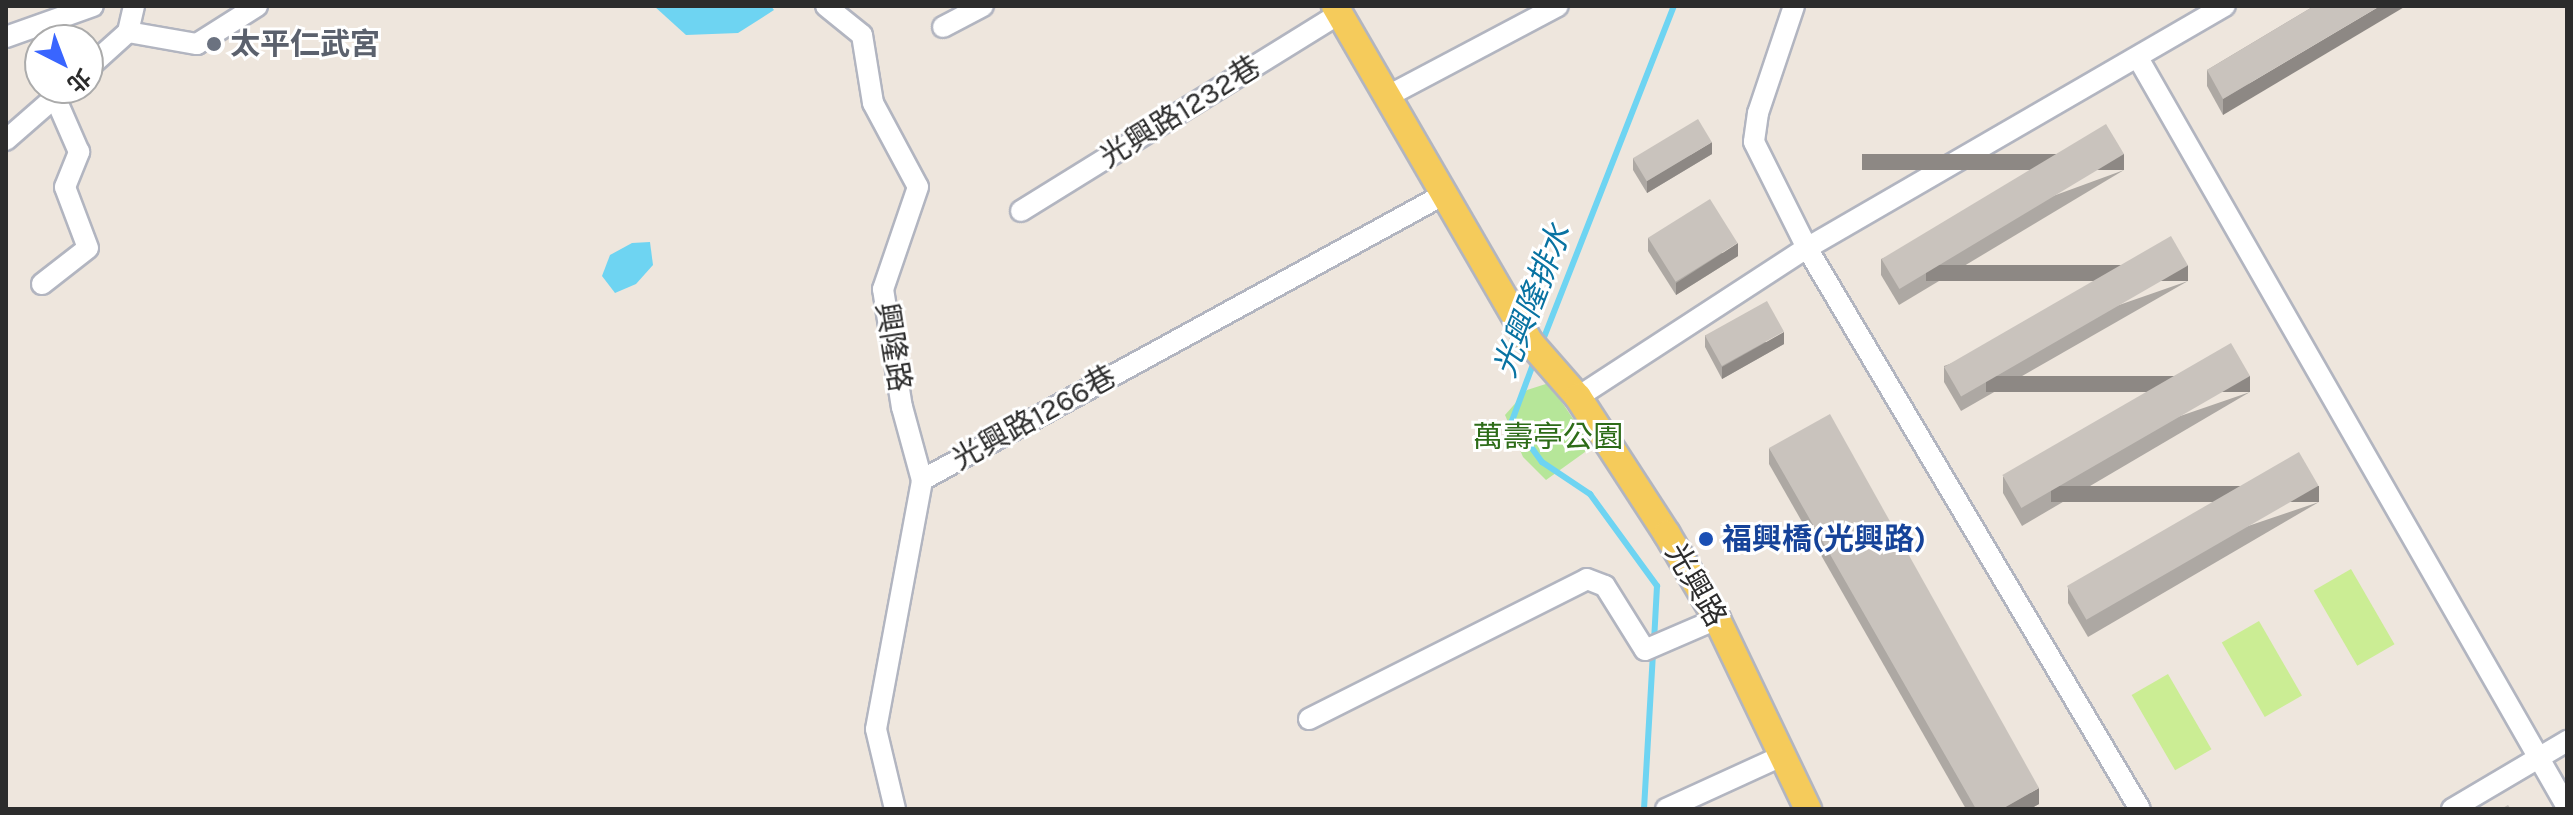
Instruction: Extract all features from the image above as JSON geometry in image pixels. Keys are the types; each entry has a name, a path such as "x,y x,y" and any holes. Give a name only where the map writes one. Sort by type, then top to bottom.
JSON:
{"main road":[{"path":"1337,10 1388,96 1441,196"},
{"name":"光興路","path":"1441,196 1529,341 1578,397 1717,619 1808,809"}],"lane":[{"path":"6,37 93,6"},
{"path":"104,54 128,32 134,6"},
{"path":"128,32 197,44 257,6"},
{"name":"興隆路","path":"826,6 862,35 873,103 918,187 883,289 902,407 922,480"},
{"path":"943,27 983,6"},
{"path":"1388,96 1558,6"},
{"path":"1794,6 1758,113 1754,142 1807,248 2140,809"},
{"path":"1578,397 1807,248 2225,6"},
{"name":"光興路1232巷","path":"1021,211 1337,10"},
{"path":"2138,58 2567,807"},
{"path":"6,140 46,104"},
{"path":"42,284 88,248 65,187 79,152 64,104"},
{"name":"光興路1266巷","path":"895,809 876,729 922,480 1441,196"},
{"path":"1309,719 1587,579 1605,586 1645,650 1717,619"},
{"path":"2452,809 2567,741"},
{"path":"1666,809 1784,755"}],"green space":[{"name":"萬壽亭公園","path":"1549,383 1592,447 1546,480 1523,457 1505,415 1527,390"},
{"path":"2351,569 2394,644 2357,666 2314,590"},
{"path":"2259,621 2302,695 2265,717 2222,642"},
{"path":"2168,674 2212,749 2175,770 2132,695"}],"water":[{"path":"654,6 771,6 774,10 738,33 686,35"},
{"path":"650,242 653,265 636,284 615,293 602,276 610,255 632,243"}],"building":[{"path":"2314,6 2380,6 2223,99 2207,70"},
{"path":"1698,119 1712,142 1647,181 1633,158"},
{"path":"2106,124 2124,154 1899,289 1881,259"},
{"path":"1710,199 1738,243 1676,282 1648,238"},
{"path":"2171,236 2188,265 1961,396 1944,367"},
{"path":"1767,301 1784,332 1722,366 1705,335"},
{"path":"2231,343 2250,376 2021,508 2002,475"},
{"path":"1830,414 2039,788 2002,809 1976,809 1769,448"},
{"path":"2299,452 2318,486 2086,620 2067,586"}],"waterway":[{"name":"光興隆排水","path":"1541,345 1674,6"},
{"name":"光興隆排水","path":"1535,359 1512,421 1542,462 1590,494 1657,586 1654,642"},
{"name":"光興隆排水","path":"1644,809 1653,653"}],"place":[{"name":"太平仁武宮","path":"214,44"},
{"name":"福興橋(光興路)","path":"1706,539"}]}
